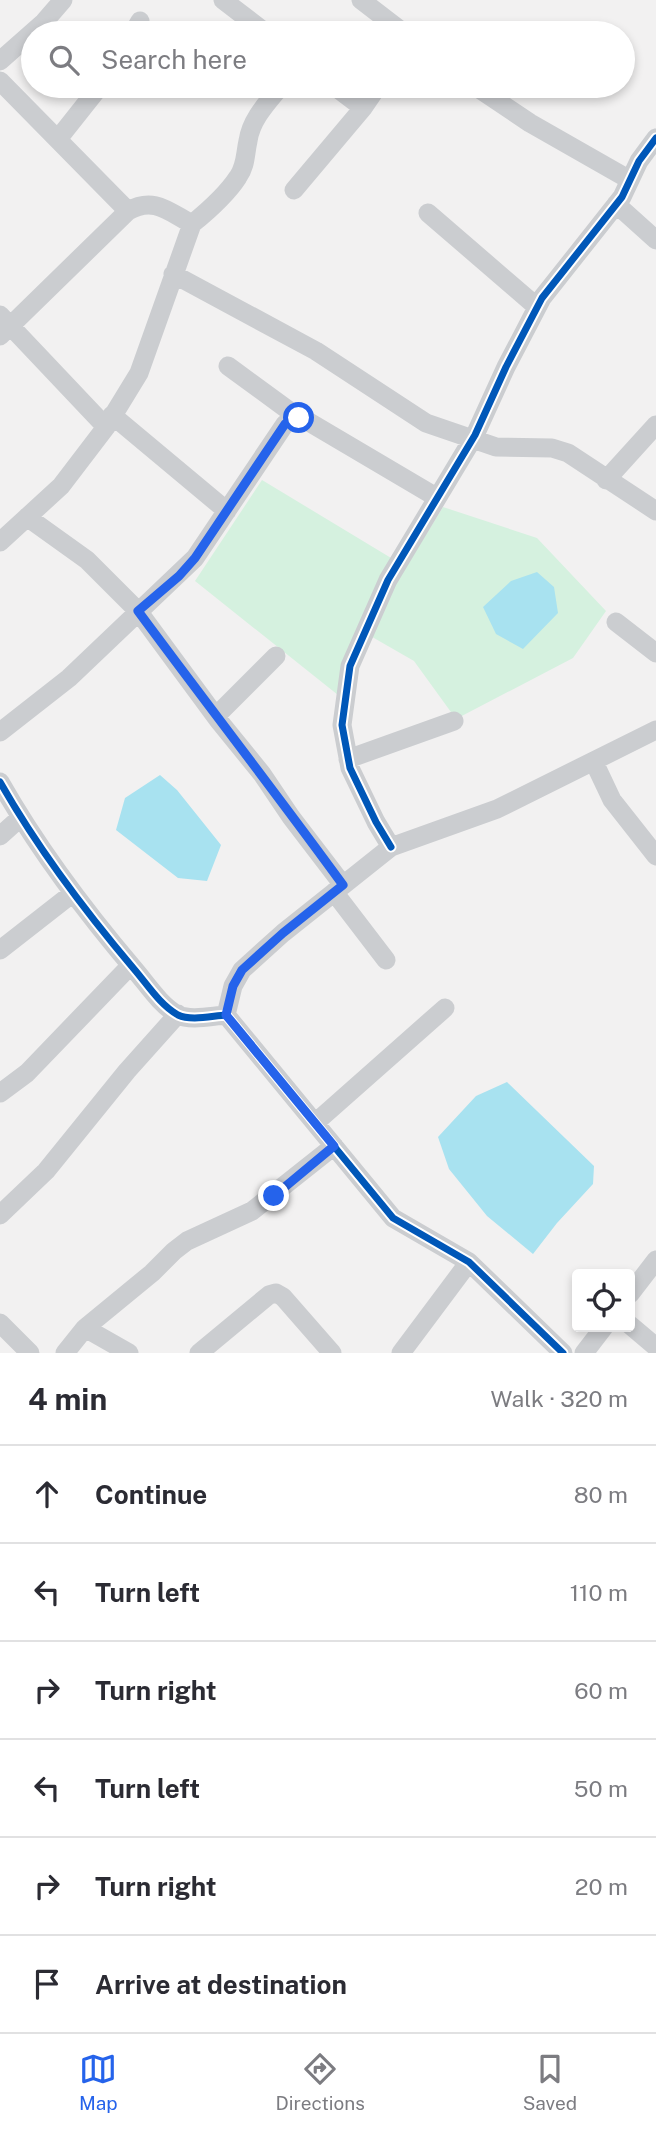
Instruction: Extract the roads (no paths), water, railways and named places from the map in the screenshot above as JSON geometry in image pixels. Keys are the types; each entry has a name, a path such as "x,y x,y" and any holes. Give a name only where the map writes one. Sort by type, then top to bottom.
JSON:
{"street":[{"path":"45,21 63,0"},
{"path":"223,0 250,21"},
{"path":"361,0 388,21"},
{"path":"0,61 21,42"},
{"path":"0,81 128,211"},
{"path":"58,139 90,98"},
{"path":"1,539 61,486 109,421 139,373 192,224 239,177 247,156 252,128 271,98"},
{"path":"350,98 363,108"},
{"path":"294,190 370,98"},
{"path":"493,98 530,123 630,180"},
{"path":"391,847 350,768 342,725 350,666 388,580 472,440 537,307 616,204 639,161 656,138"},
{"path":"192,224 155,204 141,203 128,211 3,326 109,421 227,512"},
{"path":"616,204 656,240"},
{"path":"428,213 537,307"},
{"path":"173,274 316,351 426,422 496,447 552,448 568,453 656,511"},
{"path":"228,366 299,418 436,497"},
{"path":"0,732 69,678 138,611 179,576 195,558 285,424 299,418"},
{"path":"606,480 656,425"},
{"path":"27,517 87,560 138,611 262,774 386,960"},
{"path":"616,622 656,653"},
{"path":"216,716 276,656"},
{"path":"348,759 454,722"},
{"path":"226,1015 233,986 242,970 283,933 391,847 497,809 656,730"},
{"path":"594,762 612,800 656,856"},
{"path":"0,782 20,818 73,893 165,1006 186,1018 226,1015"},
{"path":"0,836 20,818"},
{"path":"0,950 73,893"},
{"path":"0,1093 27,1073 131,965"},
{"path":"314,1123 445,1008"},
{"path":"0,1215 46,1171 127,1071 178,1014"},
{"path":"226,1015 393,1218 469,1262 564,1353"},
{"path":"65,1353 85,1328 152,1273 180,1246 253,1211 334,1146"},
{"path":"635,1287 656,1260"},
{"path":"401,1353 469,1262"},
{"path":"199,1353 276,1293 283,1297 332,1353"},
{"path":"0,1323 30,1353"},
{"path":"85,1328 129,1353"},
{"path":"635,1329 656,1347"},
{"path":"584,1353 600,1332"}],"water":[{"path":"537,572 554,587 558,613 523,649 496,634 483,607 511,581"},
{"path":"160,775 177,790 221,845 207,881 178,878 116,830 125,798"},
{"path":"507,1082 594,1166 593,1184 533,1254 487,1216 449,1169 438,1137 476,1096"}]}
